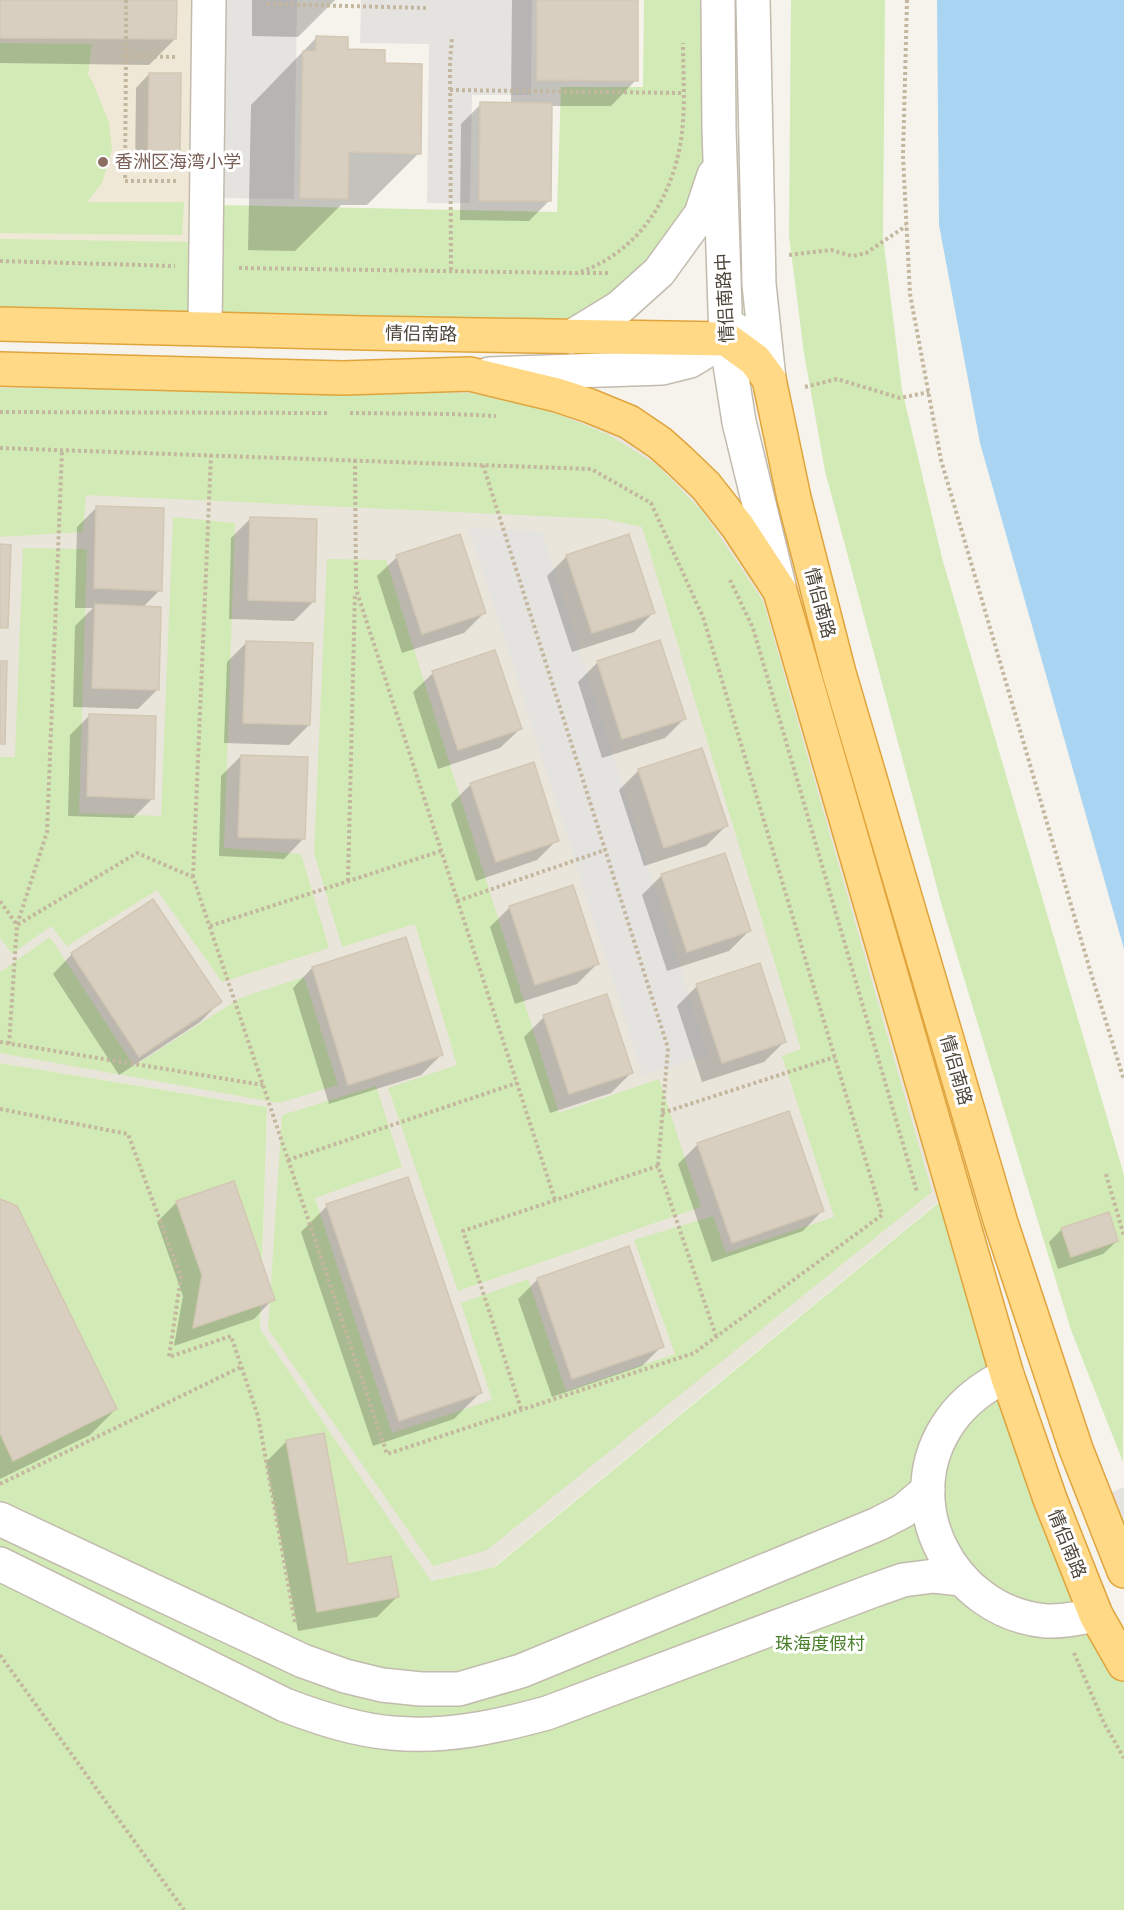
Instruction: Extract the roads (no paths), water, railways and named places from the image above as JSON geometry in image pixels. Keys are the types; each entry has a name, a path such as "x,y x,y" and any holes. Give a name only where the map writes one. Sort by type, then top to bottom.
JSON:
{"highway":[{"name":"情侣南路","path":"0,324 726,339 755,360 769,379 794,498 839,673 1000,1222 1076,1449 1124,1571"},
{"name":"情侣南路","path":"0,369 343,378 470,374 557,394 629,422 660,443 706,486 738,527 780,591 1007,1375 1050,1499 1096,1615 1124,1664"}],"street":[{"path":"205,328 209,0"},
{"name":"情侣南路中","path":"718,0 726,339 739,422 780,591"},
{"name":"情侣南路中","path":"753,0 754,129 760,305 769,379"},
{"path":"571,337 620,307 659,272 701,213 720,156"},
{"path":"470,374 662,368 690,361 726,339 742,326 760,305"},
{"path":"1007,1375 985,1386 966,1402 950,1420 938,1442 931,1465 928,1490 929,1514 936,1538 946,1560 961,1579 979,1596 1000,1609 1023,1617 1047,1621 1096,1615"},
{"path":"0,1519 303,1661 345,1676 382,1685 421,1689 459,1689 521,1671 878,1524 903,1511 928,1490"},
{"path":"0,1564 285,1705 319,1718 357,1727 412,1734 472,1731 502,1726 547,1713 903,1580 934,1575 961,1579"}],"water":[{"path":"937,0 1124,0 1124,949 980,443 939,225"}],"place":[{"name":"香洲区海湾小学","path":"103,162"}],"park label":[{"name":"珠海度假村","path":"820,1644"}]}
